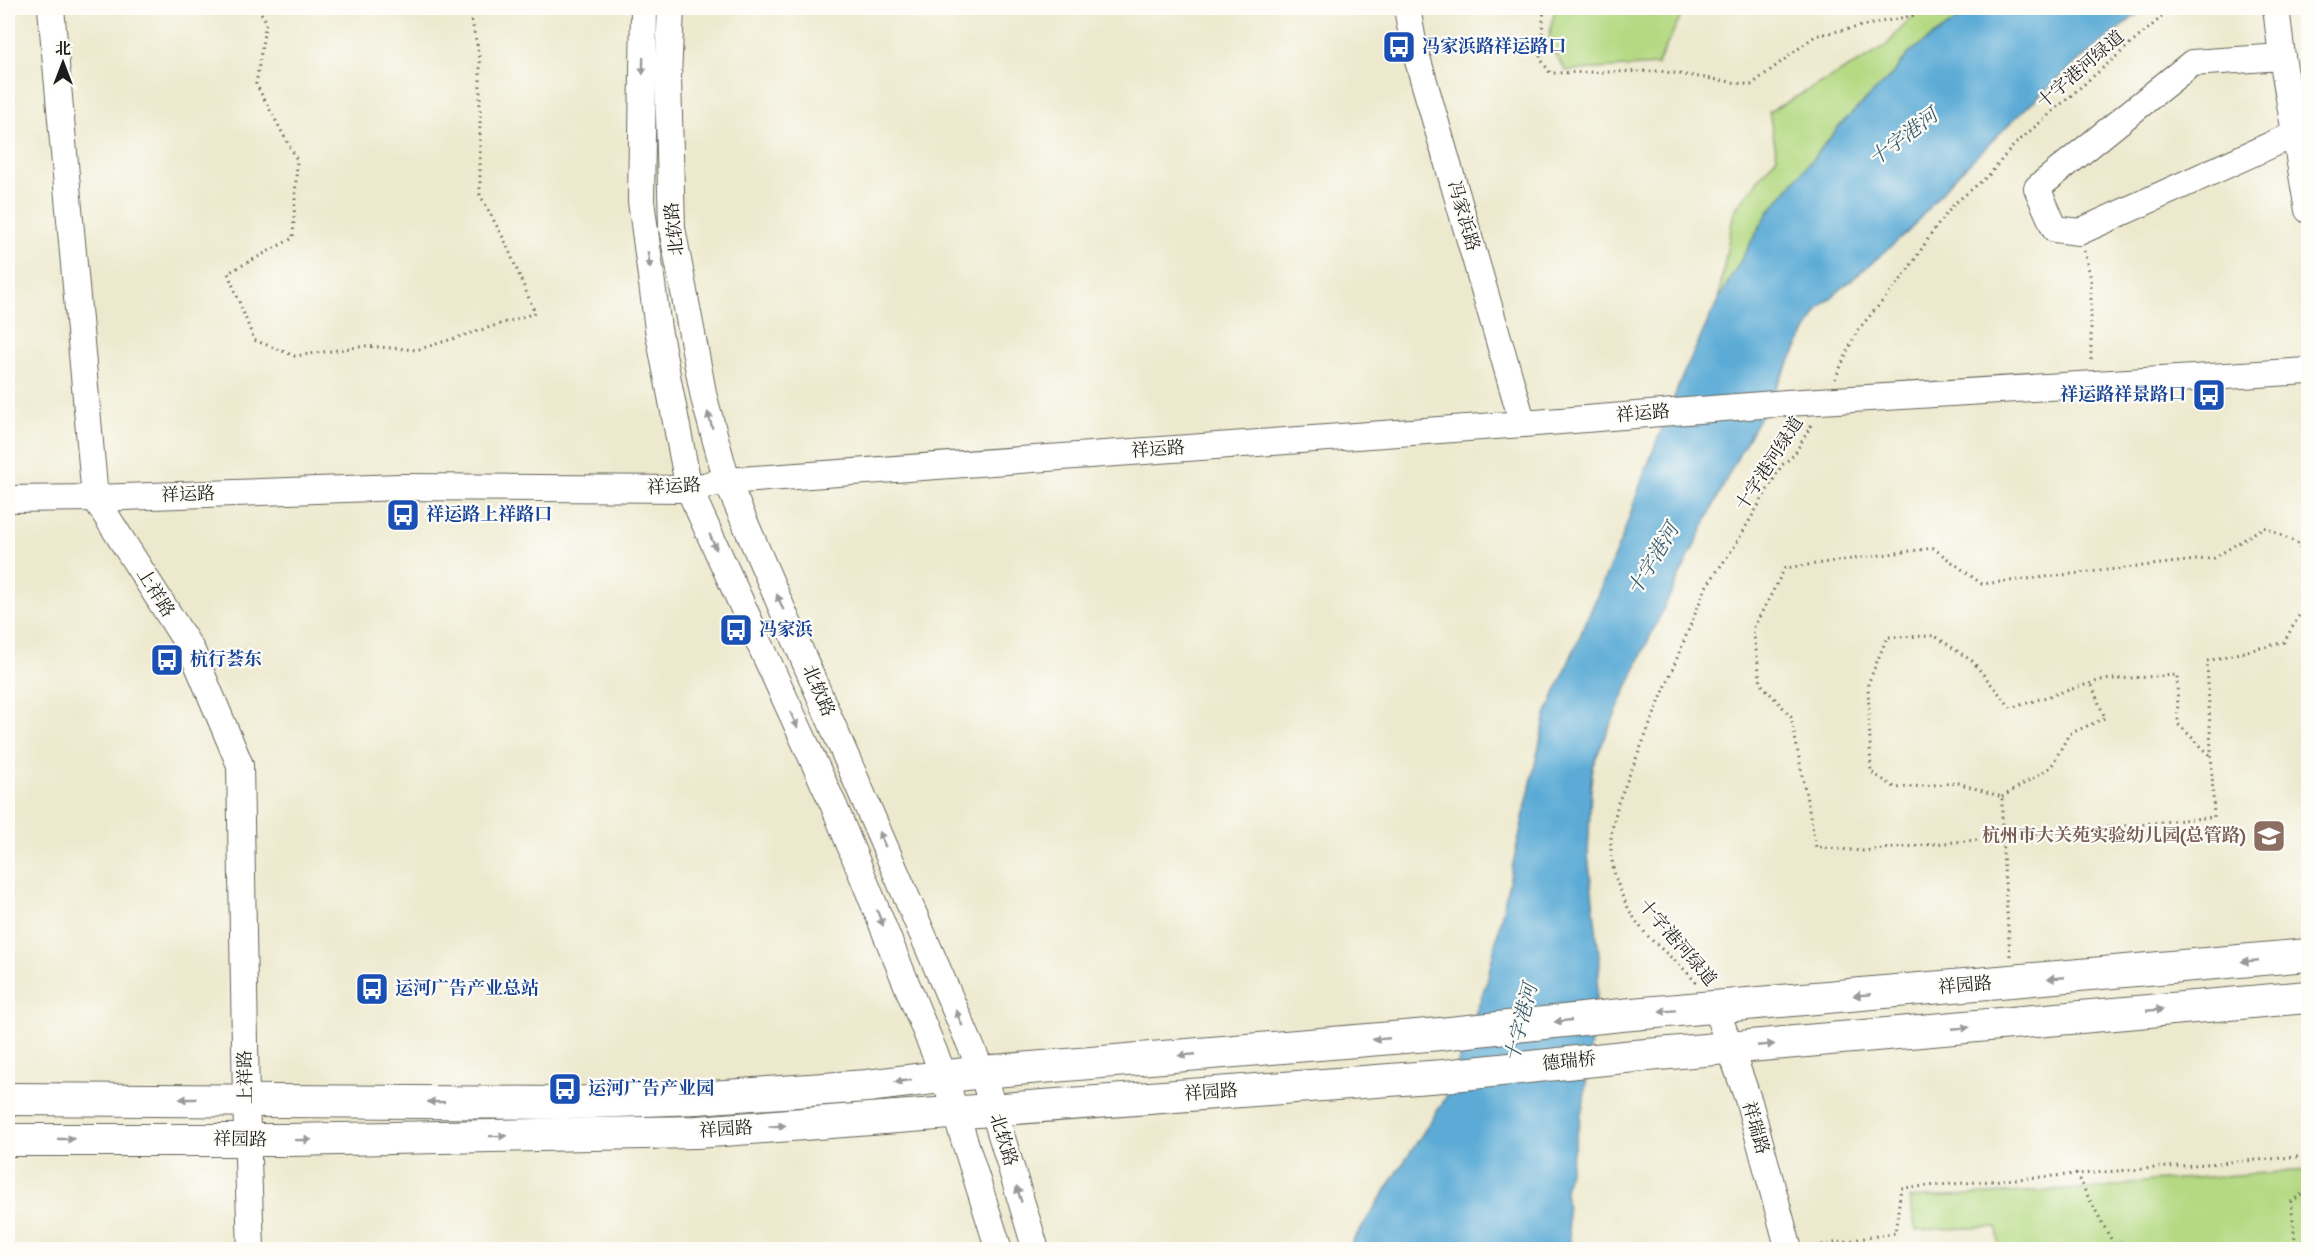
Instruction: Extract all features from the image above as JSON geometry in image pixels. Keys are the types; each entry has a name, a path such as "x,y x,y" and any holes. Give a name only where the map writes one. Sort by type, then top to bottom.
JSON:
{"main road":[{"name":"祥园路","path":"8,1099 563,1103 731,1096 867,1086 982,1072 1440,1034 1621,1015 2308,955"},
{"path":"1730,1048 2308,997"},
{"name":"德瑞桥","path":"1443,1076 1730,1048"},
{"name":"祥园路","path":"8,1140 301,1140 697,1132 1443,1076"}],"street":[{"name":"上祥路","path":"51,8 95,498 192,651 240,765 251,1250"},
{"name":"北软路","path":"644,8 641,201 658,329 689,489 834,806 944,1076 999,1250"},
{"name":"北软路","path":"671,8 668,78 672,228 704,398 727,480 982,1072 1036,1250"},
{"name":"冯家浜路","path":"1407,8 1414,47 1523,424"},
{"path":"2276,8 2282,57 2299,95 2295,135 2308,210"},
{"path":"2282,57 2192,63 2037,188 2055,229 2079,232 2295,135"},
{"name":"祥运路","path":"8,499 400,487 689,489 727,480 1523,424 1787,403 2308,370"},
{"name":"祥瑞路","path":"1716,1008 1797,1249"}],"path":[{"path":"258,8 266,21 256,84 297,160 293,238 228,273 254,340 295,356 366,346 417,350 535,313 504,239 480,195 480,59 469,8"},
{"path":"1544,8 1540,58 1550,73 1660,71 1751,85 1815,36 1948,8"},
{"name":"十字港河绿道","path":"1716,1008 1684,967 1654,943 1623,901 1614,868 1611,840 1618,803 1706,587 1734,547 1782,465 1794,455 1825,401 1857,331 1903,277 1954,204 1989,175 2014,145 2172,8"},
{"path":"2079,232 2091,279 2091,384"},
{"path":"2308,590 2299,544 2264,527 2214,558 1982,584 1933,548 1785,568 1753,629 1761,684 1791,716 1816,847 1862,851 2214,817 2207,661 2284,642 2308,600"},
{"path":"2091,684 2105,718 2069,734 2051,767 2002,797 1959,783 1896,788 1871,772 1868,684 1887,637 1935,636 1972,661 2011,708 2101,680 2177,675 2178,724 2211,757"},
{"path":"2002,797 2002,838 2011,982"},
{"path":"1797,1249 1895,1233 1901,1188 2308,1157"},
{"path":"2076,1174 2112,1241 2112,1250"},
{"path":"2296,1250 2291,1202 2308,1189"}],"green space":[{"path":"1555,8 1685,8 1657,65 1566,71 1548,44"},
{"path":"1920,8 1974,8 1910,52 1889,78 1843,122 1768,213 1718,300 1734,211 1777,156 1769,112 1884,48"},
{"path":"2308,1170 2308,1249 2124,1250 2123,1243 2042,1249 1999,1249 1997,1227 1916,1230 1909,1198 2105,1188 2151,1181"}],"water":[{"name":"十字港河","path":"1974,8 2145,8 2077,62 2029,105 1954,178 1908,232 1819,308 1733,466 1645,647 1592,767 1588,855 1600,964 1584,1101 1565,1190 1572,1249 1347,1250 1445,1099 1487,981 1546,715 1622,538 1682,377 1718,300 1768,213 1843,122 1889,78 1910,52"}],"place":[{"name":"冯家浜路祥运路口","path":"1399,47"},
{"name":"祥运路祥景路口","path":"2209,395"},
{"name":"祥运路上祥路口","path":"403,515"},
{"name":"冯家浜","path":"736,630"},
{"name":"杭行荟东","path":"167,660"},
{"name":"杭州市大关苑实验幼儿园(总管路)","path":"2269,836"},
{"name":"运河广告产业总站","path":"372,989"},
{"name":"运河广告产业园","path":"565,1089"}]}
